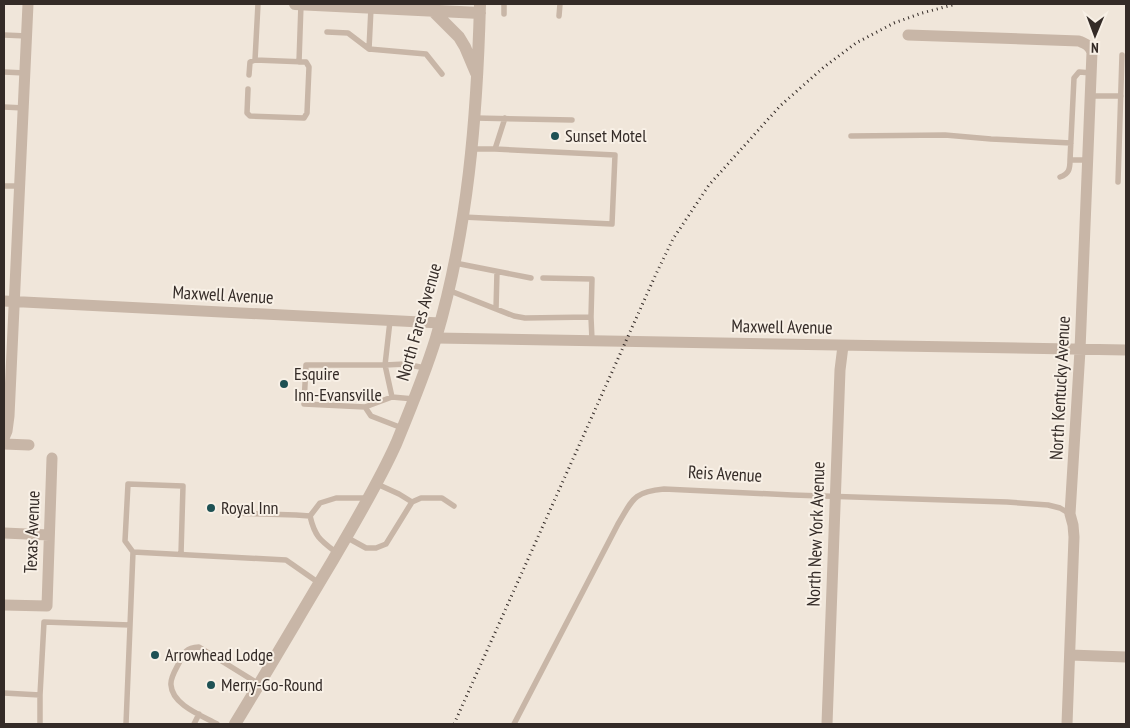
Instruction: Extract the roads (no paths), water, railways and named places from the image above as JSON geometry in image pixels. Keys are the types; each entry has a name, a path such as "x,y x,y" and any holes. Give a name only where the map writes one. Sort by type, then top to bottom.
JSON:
{"street":[{"path":"4,438 7,431 8,416 9,302 20,186 28,4"},
{"path":"295,4 371,8 480,8"},
{"path":"436,7 466,47 478,76"},
{"name":"North Fares Avenue","path":"235,724 368,498 395,446 426,368 448,290 468,188 478,76 480,8"},
{"name":"North Kentucky Avenue","path":"908,35 1079,42 1087,44 1092,52 1080,350 1070,514 1074,537 1067,724"},
{"name":"Maxwell Avenue","path":"9,302 440,323"},
{"name":"Maxwell Avenue","path":"436,338 1126,350"},
{"name":"North New York Avenue","path":"826,724 840,370 843,346"},
{"path":"4,444 29,445"},
{"name":"Texas Avenue","path":"4,605 48,606 52,458"},
{"path":"4,533 49,535"},
{"path":"1070,656 1126,657"}],"lane":[{"path":"255,60 258,4"},
{"path":"298,62 302,4"},
{"path":"504,4 504,14"},
{"path":"559,16 560,4"},
{"path":"369,49 371,8"},
{"path":"327,32 348,33 369,49 426,54 442,74"},
{"path":"4,35 27,36"},
{"path":"1118,182 1122,55"},
{"path":"248,89 248,113 250,116 304,118 307,113 309,67 306,62 255,60 250,62 249,75"},
{"path":"4,72 25,73"},
{"path":"1060,177 1068,172 1070,167 1074,78 1079,72 1092,73"},
{"path":"1091,96 1121,96"},
{"path":"4,107 24,108"},
{"path":"475,118 572,120"},
{"path":"495,149 505,118"},
{"path":"851,136 945,135 1071,143"},
{"path":"463,217 612,224 615,155 472,149"},
{"path":"1070,160 1088,160"},
{"path":"4,186 20,186"},
{"path":"454,263 531,278"},
{"path":"496,308 497,272"},
{"path":"543,278 592,279 592,340"},
{"path":"448,290 514,316 525,318 591,317"},
{"path":"390,321 385,365 392,397"},
{"path":"414,399 392,397 365,406 304,404 306,365 405,364 426,368"},
{"path":"365,406 372,416 402,428"},
{"path":"376,483 412,502"},
{"path":"126,724 133,552 125,541 128,484 183,486 181,554"},
{"name":"Reis Avenue","path":"514,724 618,524 635,497 641,493 664,489 1048,505 1060,508 1070,514"},
{"path":"310,516 320,503 336,498 368,498"},
{"path":"346,537 366,548 376,548 386,544 412,502 421,498 442,498 454,506"},
{"path":"230,513 310,516"},
{"path":"310,516 314,531 323,543 337,553"},
{"path":"133,552 286,560 320,582"},
{"path":"40,724 44,622 130,625"},
{"path":"217,724 181,704 173,693 172,678 184,652 199,647 259,684"},
{"path":"4,694 40,695"},
{"path":"194,724 200,714"}],"railway":[{"path":"454,724 656,274 673,239 709,185 780,106 824,67 856,43 894,23 956,4"}],"place":[{"name":"Sunset Motel","path":"555,136"},
{"name":"Esquire Inn-Evansville","path":"284,384"},
{"name":"Royal Inn","path":"211,508"},
{"name":"Arrowhead Lodge","path":"155,655"},
{"name":"Merry-Go-Round","path":"211,685"}]}
